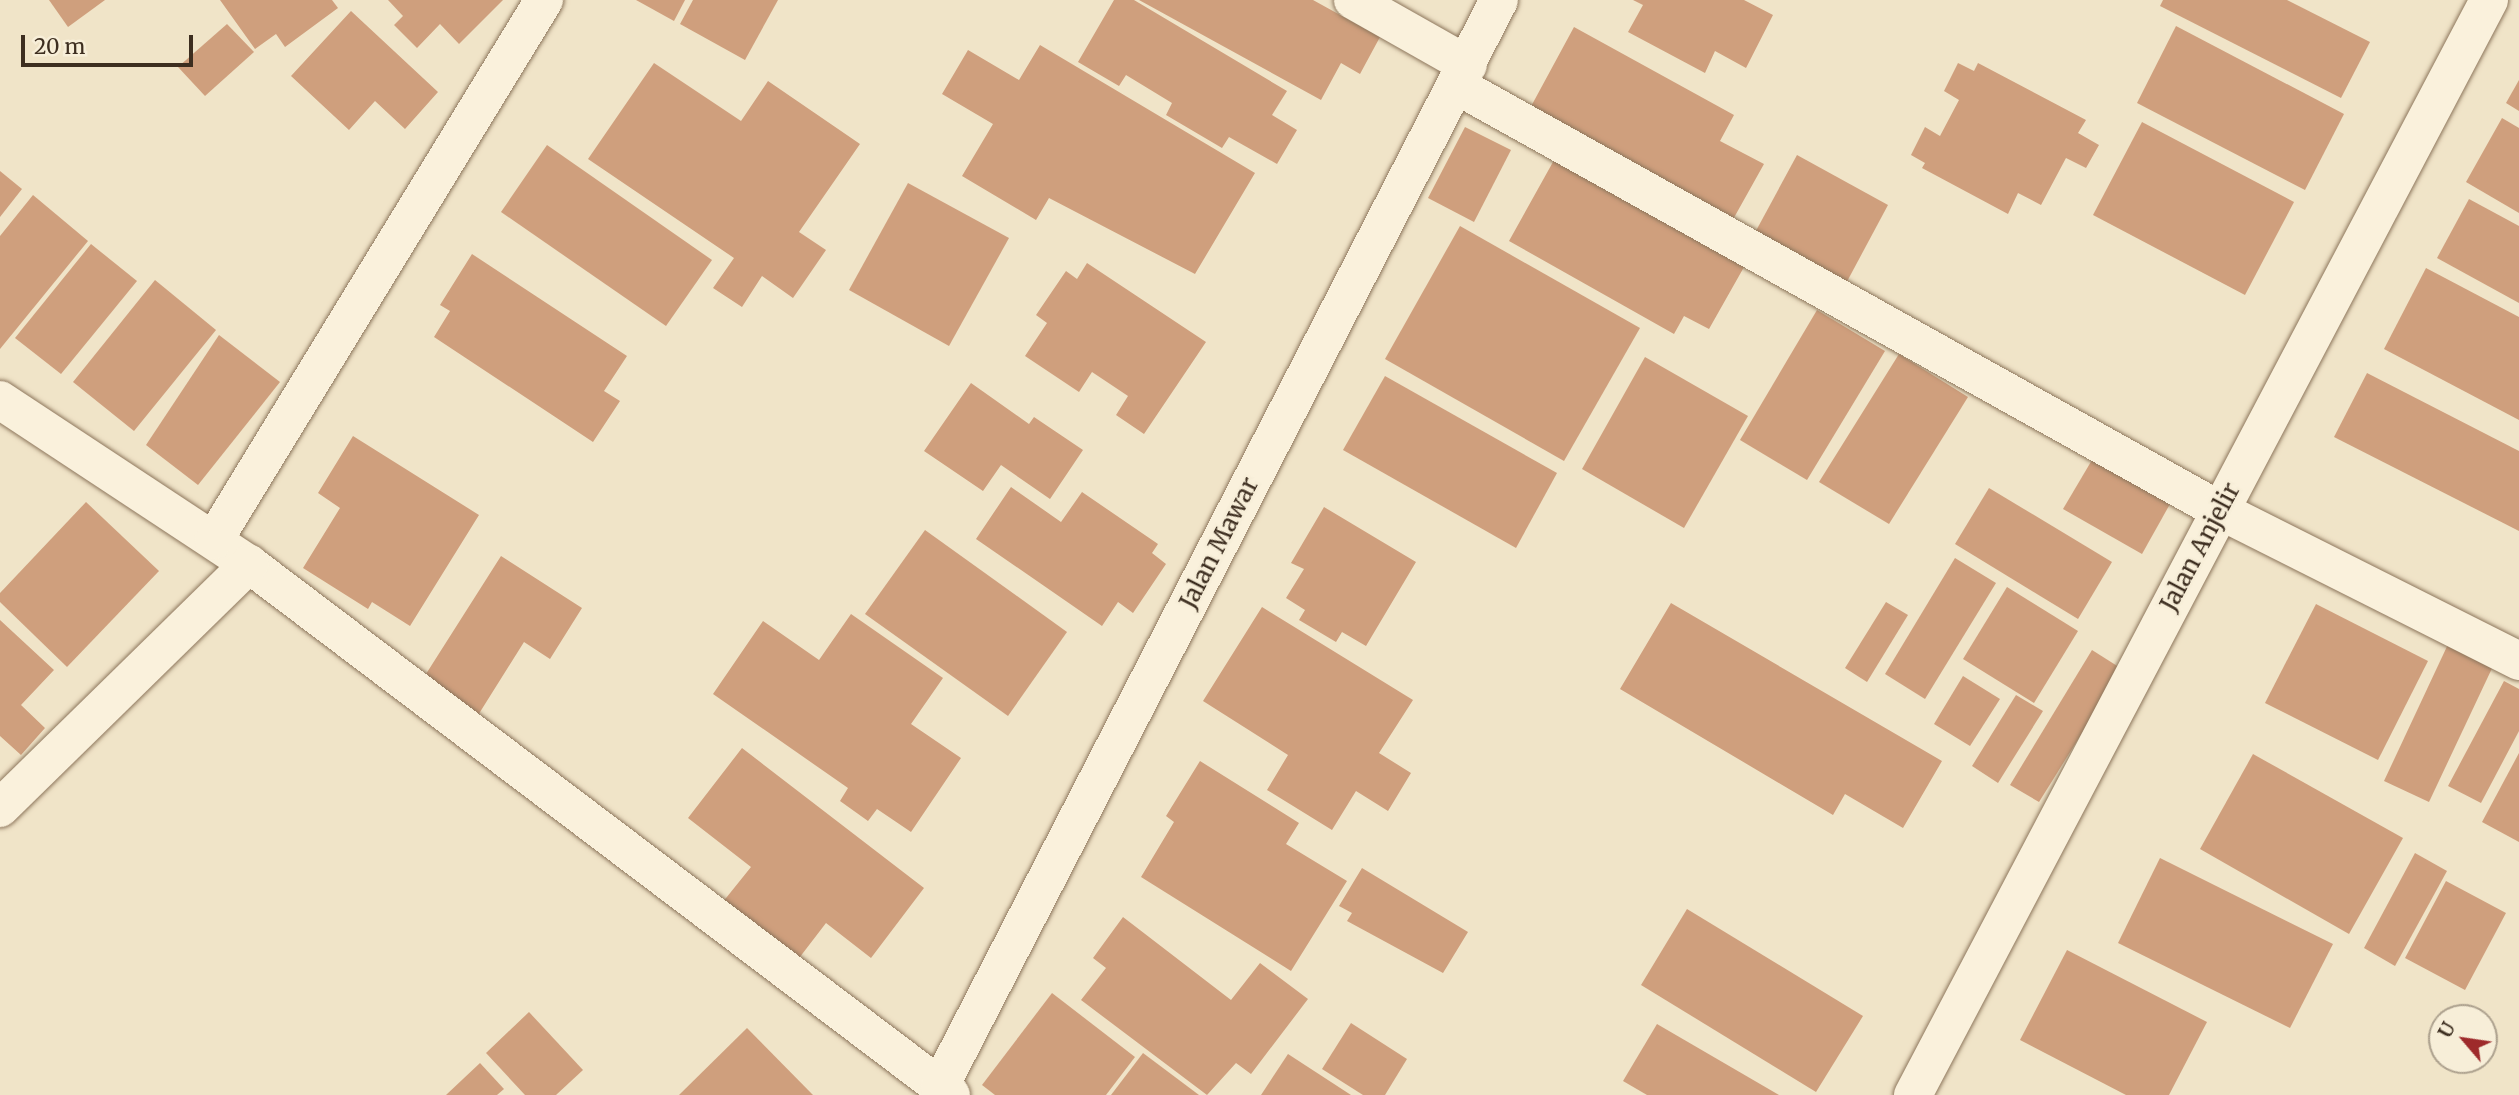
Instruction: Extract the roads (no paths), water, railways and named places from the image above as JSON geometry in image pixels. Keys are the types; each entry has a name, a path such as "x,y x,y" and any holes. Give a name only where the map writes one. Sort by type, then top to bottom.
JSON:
{"street":[{"path":"214,540 544,0"},
{"path":"1353,0 1462,75 2219,510 2519,661"},
{"name":"Jalan Mawar","path":"945,1091 1499,0"},
{"name":"Jalan Anjelir","path":"1913,1095 2489,0"},
{"path":"0,400 248,564 945,1091"},
{"path":"0,808 248,564"}]}
